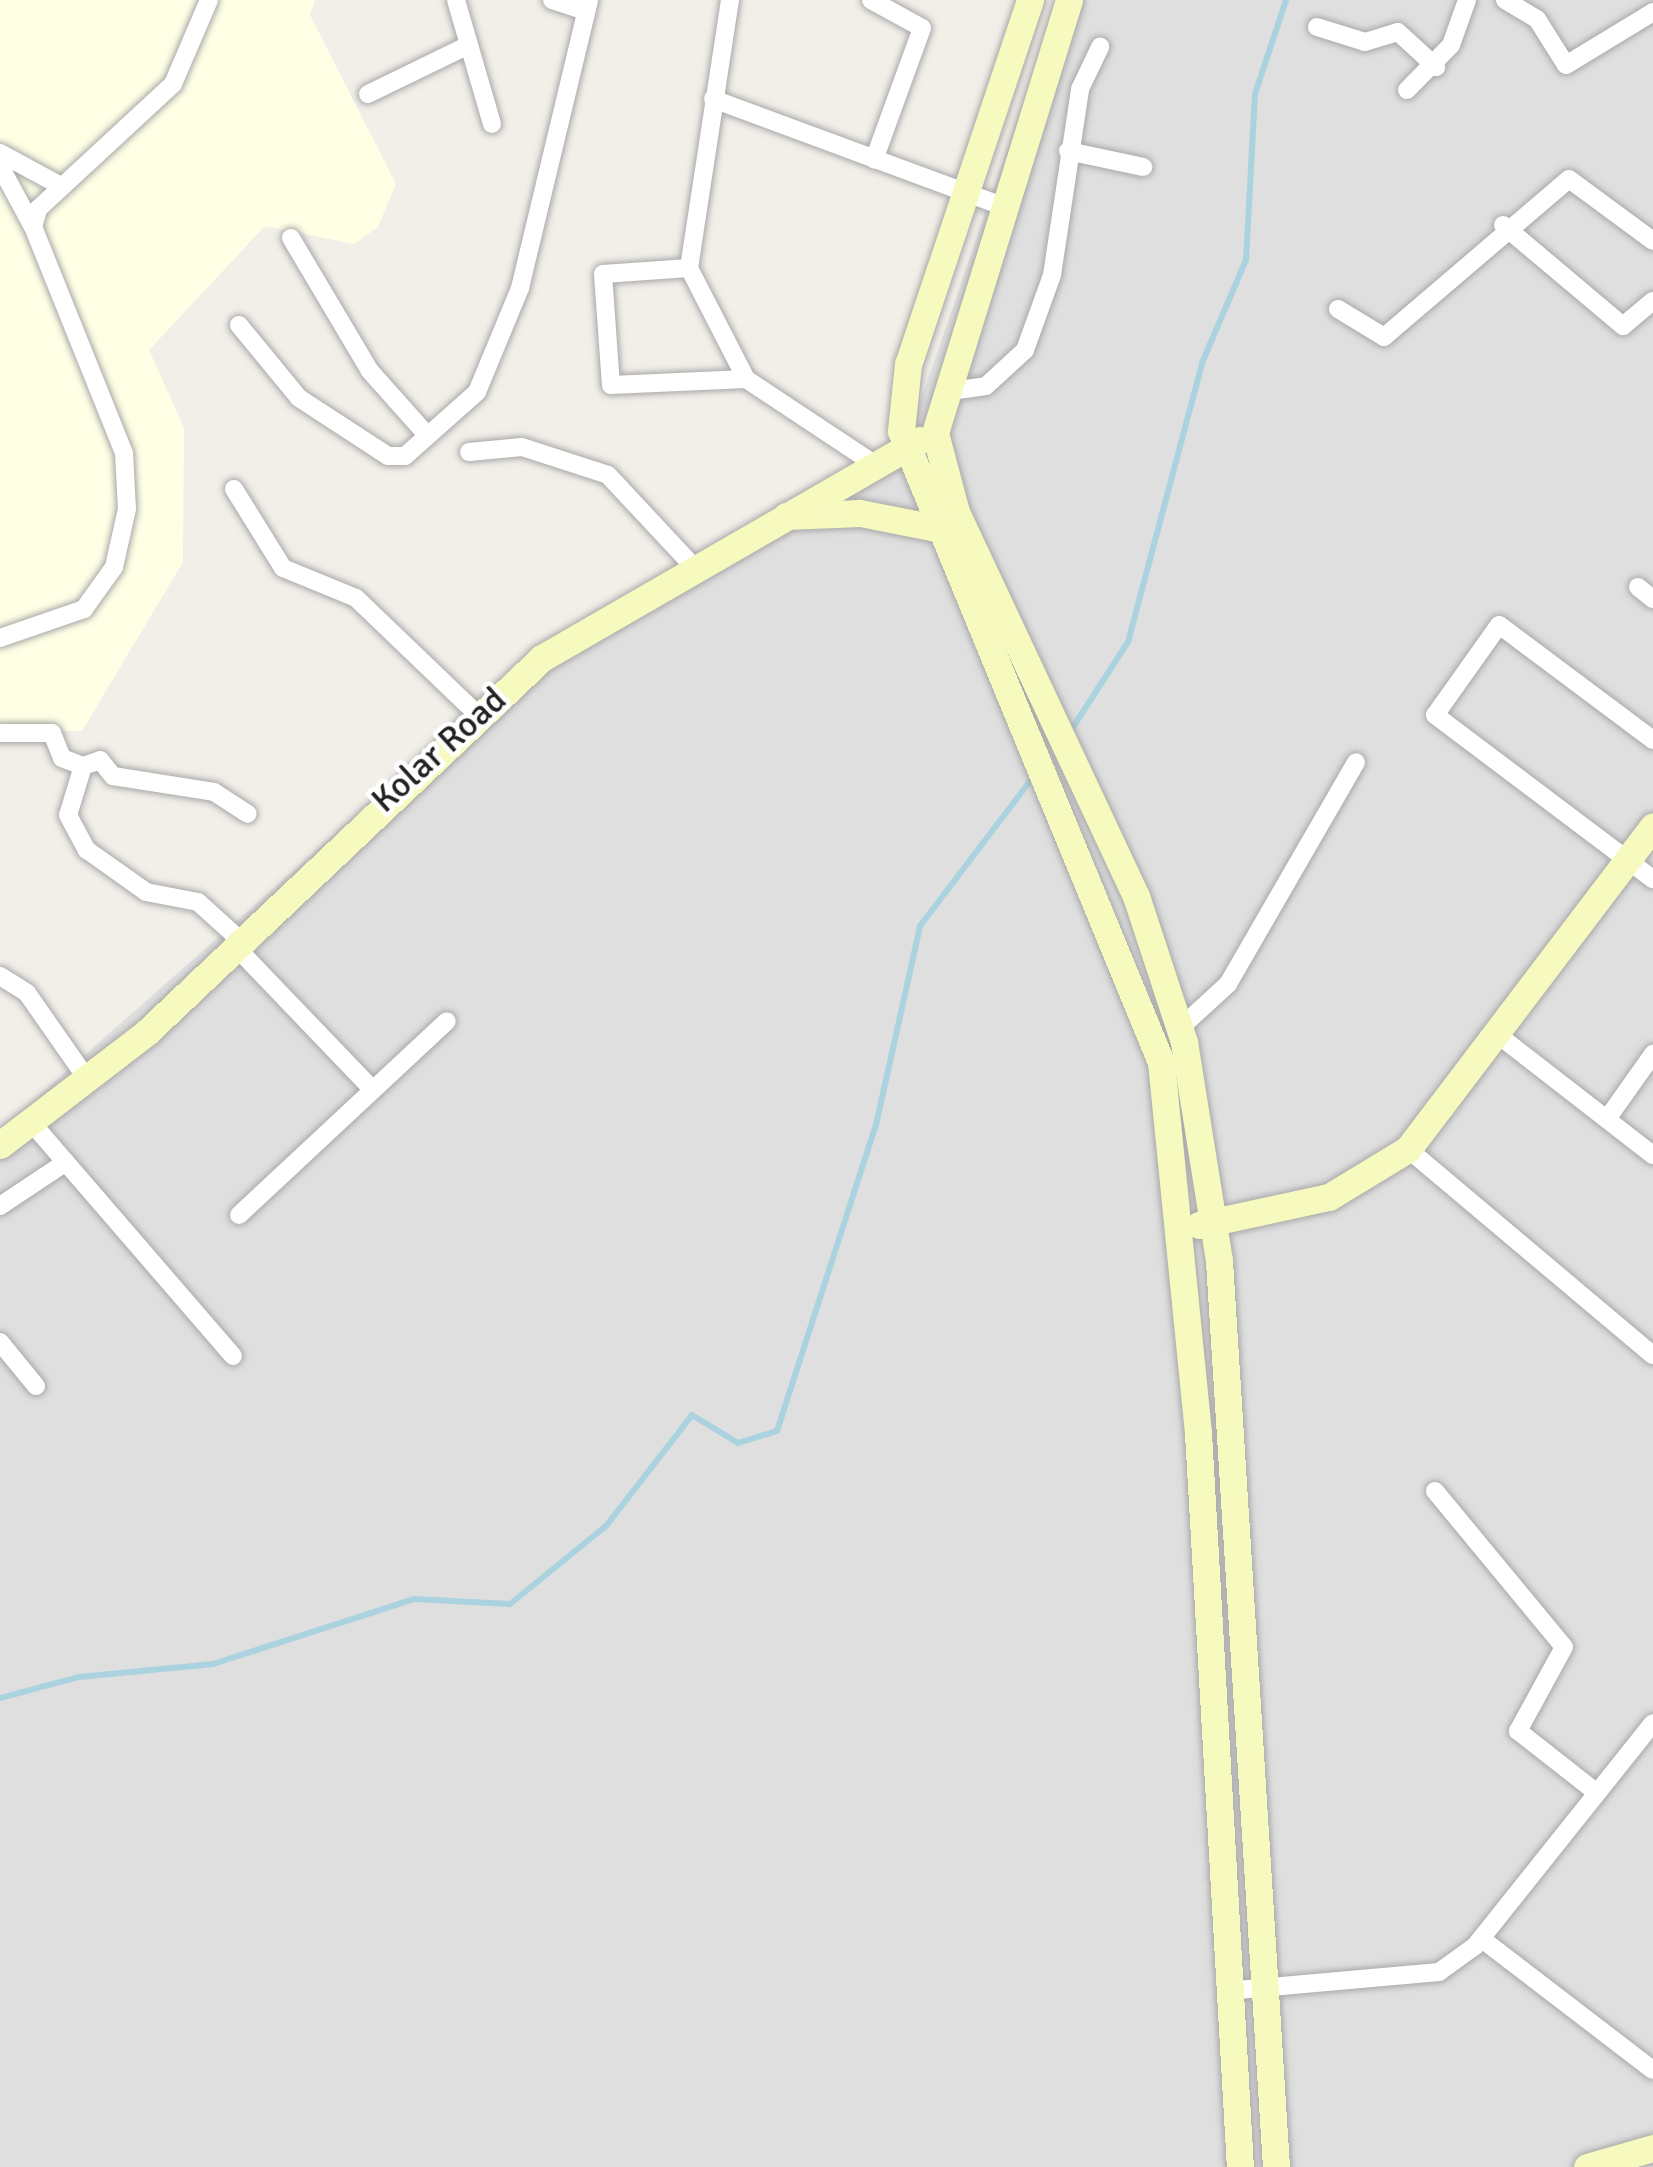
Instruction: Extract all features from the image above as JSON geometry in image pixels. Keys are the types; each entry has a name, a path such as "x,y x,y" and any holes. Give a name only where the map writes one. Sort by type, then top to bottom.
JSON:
{"main road":[{"path":"1030,0 908,364 904,447 1155,1036 1181,1228 1237,1990 1240,2167"},
{"path":"1069,0 934,433 956,512 1102,822 1180,1028 1215,1222 1269,1988 1276,2167"},
{"name":"Kolar Road","path":"0,1144 86,1079 475,712 693,566 934,433"},
{"path":"780,516 860,513 937,528"},
{"path":"1181,1228 1329,1197 1408,1149 1641,871 1653,826"},
{"path":"1586,2167 1653,2148"}],"street":[{"path":"33,227 61,186 172,84 208,0"},
{"path":"455,0 492,124"},
{"path":"239,326 341,433 395,458 476,392 499,354 587,5 553,0"},
{"path":"730,0 689,268 746,379 873,463"},
{"path":"871,0 922,28 874,160"},
{"path":"1407,90 1436,67 1467,0"},
{"path":"1505,0 1537,20 1566,65 1653,12"},
{"path":"1317,27 1365,42 1398,32 1436,67"},
{"path":"368,94 467,46"},
{"path":"944,392 986,386 1025,350 1052,275 1068,151 1100,47"},
{"path":"713,99 1002,206"},
{"path":"1068,151 1143,167"},
{"path":"0,153 61,186"},
{"path":"0,166 33,227 124,453 127,509 114,567 84,609 0,638"},
{"path":"1338,309 1384,337 1503,224 1569,179 1653,242"},
{"path":"1503,224 1623,326 1653,301"},
{"path":"291,238 370,371 427,435"},
{"path":"689,268 603,274 611,385 746,379"},
{"path":"469,452 522,447 608,475 693,566"},
{"path":"235,490 283,568 356,598 475,712"},
{"path":"1641,871 1435,715 1498,625 1653,740"},
{"path":"0,734 52,733 62,758 83,766 100,760 113,776 214,792 248,814"},
{"path":"1180,1028 1228,984 1357,762"},
{"path":"83,766 68,815 87,850 146,892 198,902 370,1087"},
{"path":"0,976 27,993 86,1079"},
{"path":"239,1215 370,1087 447,1021"},
{"path":"1502,1038 1653,1155"},
{"path":"1607,1119 1653,1054"},
{"path":"31,1122 232,1356"},
{"path":"1408,1149 1653,1354"},
{"path":"0,1206 66,1162"},
{"path":"0,1342 36,1385"},
{"path":"1435,1491 1564,1647 1518,1731 1597,1793"},
{"path":"1237,1990 1420,1976 1482,1939 1597,1793 1649,1736"},
{"path":"1482,1939 1653,2070"}],"shaded area":[{"path":"0,0 315,0 310,15 396,184 378,227 354,244 265,226 149,350 184,428 183,562 82,731 0,731"},
{"path":"1058,0 1653,0 1653,2167 0,2167 0,1130 423,756 912,426"}],"waterway":[{"path":"1068,735 1128,642 1202,363 1246,260 1255,94 1286,0"},
{"path":"0,1698 79,1677 213,1664 414,1599 510,1604 606,1526 692,1415 738,1443 777,1431 876,1125 920,926 1033,777"}]}
